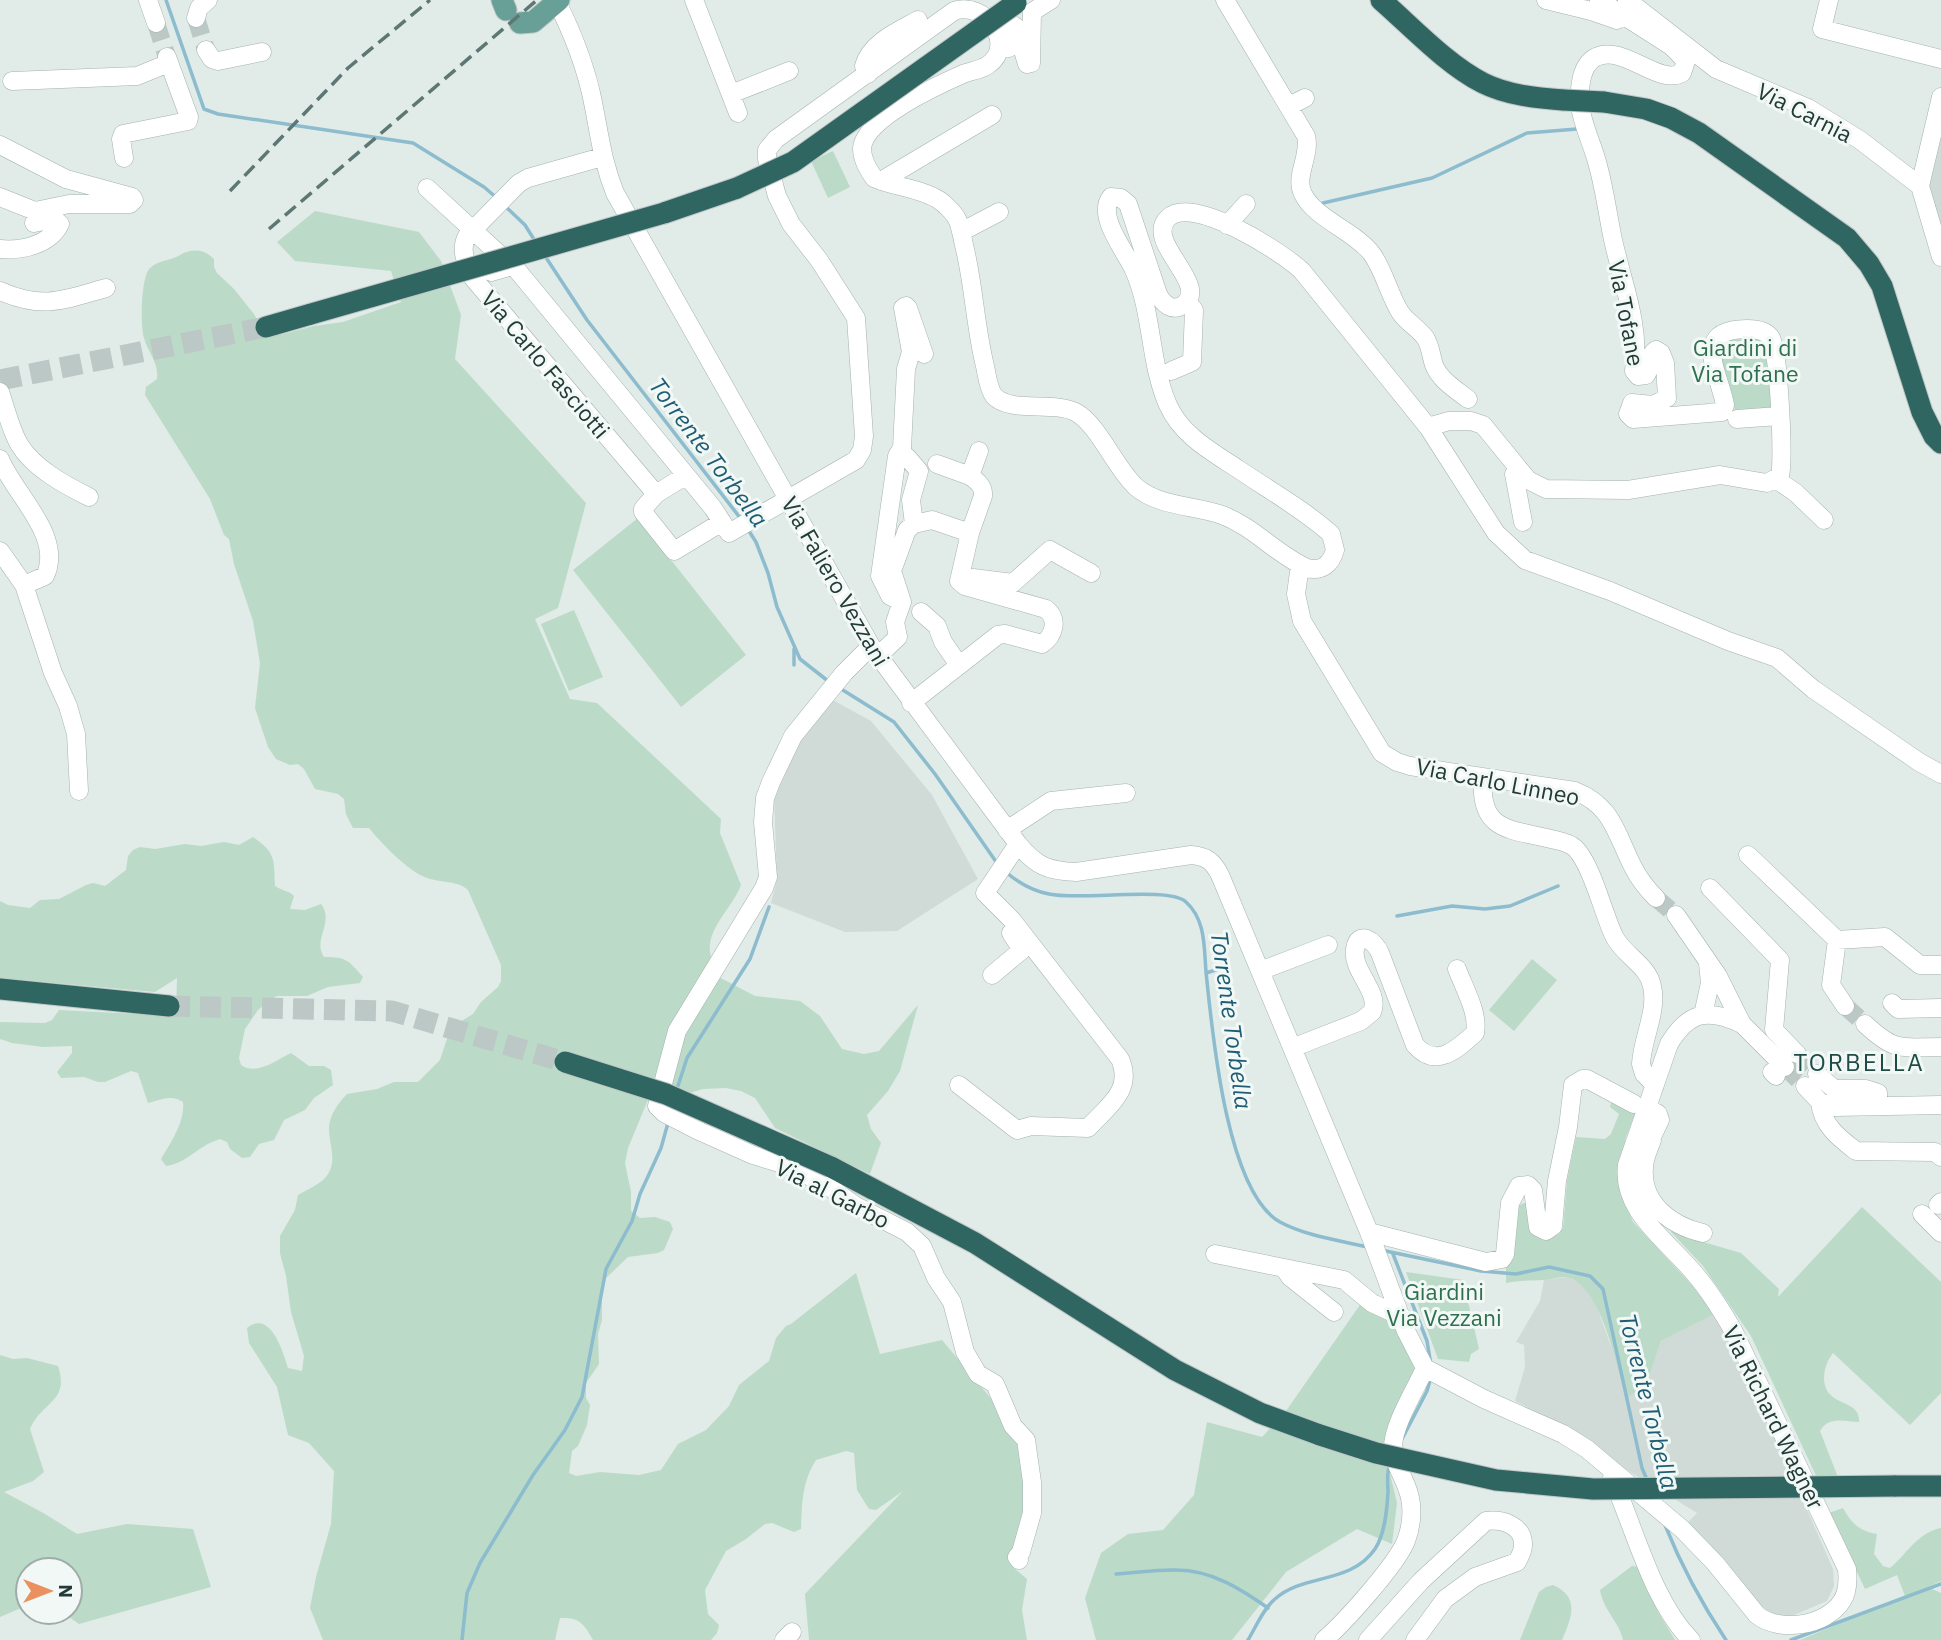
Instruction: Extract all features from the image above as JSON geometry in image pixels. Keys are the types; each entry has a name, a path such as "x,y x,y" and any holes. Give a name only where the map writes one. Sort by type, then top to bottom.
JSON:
{"highway":[{"path":"1381,0 1463,71 1485,84 1513,93 1646,109 1671,118 1699,134 1847,238 1869,264 1882,286 1922,412 1934,436 1941,443"},
{"path":"266,327 664,213 737,188 793,162 1019,2"},
{"path":"7,990 169,1006"},
{"path":"565,1062 666,1094 831,1167 975,1243 1175,1370 1260,1413 1387,1456 1496,1479 1593,1489 1941,1486"}],"main road":[{"path":"509,11 533,22 558,1"}],"street":[{"path":"148,0 156,23"},
{"path":"196,18 199,8 208,0"},
{"path":"694,0 738,113"},
{"path":"996,54 1008,54 1011,43 1007,25 1011,24 1016,27 1027,64 1031,63 1032,12 1051,0"},
{"path":"1226,0 1297,102 1308,146 1300,184 1306,199 1352,234 1372,255 1402,316 1425,338 1433,355 1434,367 1450,385 1468,399"},
{"name":"Via Tofane","path":"1546,0 1641,25"},
{"name":"Via Tofane","path":"1600,0 1641,25 1683,56 1686,64 1682,73 1671,77 1622,57 1602,55 1586,66 1581,95 1583,117 1602,183 1635,330 1637,352 1634,371 1638,376 1646,375 1650,369 1651,356 1656,350 1661,353 1665,363 1667,398 1653,405 1632,403 1628,414 1633,419 1722,412 1725,405 1711,358 1713,346 1721,336 1729,332 1749,329 1766,333 1772,342 1778,377 1782,469 1777,480"},
{"name":"Via Carnia","path":"1627,0 1716,69 1808,108 1860,140 1920,186"},
{"path":"1829,0 1822,29 1941,59"},
{"name":"Via Faliero Vezzani","path":"558,1 590,88 602,157 615,193 874,651 1012,844 1040,866 1059,871 1076,872 1191,855 1208,858 1220,875 1418,1356 1426,1368"},
{"path":"685,476 656,494 643,509 674,551 729,526 760,516 856,460 862,450 864,436 856,318 819,260 791,224 777,197 767,150 776,139 954,11 963,8 974,10 991,21 1000,40 989,65 925,92 872,128 862,147 864,163 874,178 941,201 957,218 981,348 994,395 1008,403 1065,409 1077,413 1124,473 1146,494 1170,503 1222,515 1246,526 1304,567 1323,568 1331,560 1335,550 1331,534 1196,440 1173,415 1163,392 1141,287 1110,224 1107,202 1111,197 1124,199 1131,209 1146,263 1160,299 1172,307 1187,301 1190,288 1164,241 1164,222 1173,214 1184,211 1250,234 1280,252 1302,271 1428,427 1496,533 1525,560 1610,590 1777,659 1813,689 1919,762 1941,774"},
{"path":"868,74 864,66 866,57 877,45 918,20"},
{"path":"206,50 218,61 262,52"},
{"path":"12,81 136,76 168,60 189,117 188,121 123,134 121,139 124,158"},
{"path":"731,94 789,71"},
{"path":"1941,97 1920,186 1941,257"},
{"path":"881,181 992,115"},
{"path":"0,145 66,179 132,197 134,200 130,204 69,204 35,211 4,198"},
{"path":"474,226 513,188 528,178 602,157"},
{"path":"427,187 474,226 512,266 729,526"},
{"path":"0,249 21,250 32,246 52,234 60,225 54,219 40,223 28,222 12,210 4,198"},
{"path":"1227,225 1246,204"},
{"path":"961,232 999,212"},
{"name":"Via Carlo Fasciotti","path":"474,226 463,243 463,253 473,278 656,494"},
{"path":"473,278 512,266"},
{"path":"0,291 11,296 53,303 106,288"},
{"path":"1171,371 1192,362 1194,310 1187,301"},
{"path":"902,601 890,596 880,576 897,456 902,448 905,369 911,352 903,308 905,306 924,354"},
{"path":"0,392 18,442 32,460 89,497"},
{"path":"1737,419 1779,416"},
{"path":"1428,427 1449,421 1471,421 1483,425 1528,480 1546,489 1628,490 1720,475 1761,483 1777,480 1796,493 1824,520"},
{"path":"24,585 45,576 50,566 49,550 30,505 0,457 4,449 18,442 26,444 71,478"},
{"path":"970,476 979,451"},
{"path":"907,457 929,470 970,476 984,490 959,576 961,585 1046,609 1054,618 1054,627 1047,640 1041,644 1005,634 998,635 911,703"},
{"path":"914,524 911,500 929,470"},
{"path":"1514,474 1523,522"},
{"path":"874,651 898,637 895,622 902,601 892,571 907,530 914,524 938,521 970,533"},
{"path":"959,576 1013,583 1050,550 1091,573"},
{"path":"0,551 24,585 53,674 68,706 76,734 79,791"},
{"name":"Via Carlo Linneo","path":"1304,567 1311,635 1382,753 1410,766 1575,792 1595,802 1611,818 1639,877 1656,898"},
{"path":"921,612 937,626 943,642 959,665"},
{"name":"Via al Garbo","path":"874,651 844,673 793,736 771,782 765,797 764,834 768,877 765,888 677,1031 657,1106 664,1113 696,1130 753,1155 786,1165 824,1184 856,1206 907,1232 922,1246 936,1278 952,1302 965,1352 978,1374 995,1384 1013,1426 1026,1440 1032,1482 1032,1513 1021,1552 1017,1557 1019,1560"},
{"path":"1483,778 1484,806 1495,821 1503,827 1567,843 1581,855 1614,936 1649,977 1653,994 1641,1064 1644,1074 1655,1085"},
{"path":"959,1086 1017,1130 1031,1126 1088,1128 1122,1090 1125,1080 1120,1059 1012,920 985,893 1012,844 1051,801 1126,793"},
{"path":"1748,855 1837,940 1885,937 1920,965 1941,965"},
{"path":"1676,915 1707,960 1742,1024 1783,1067 1774,1030 1780,960 1710,888"},
{"path":"992,975 1022,950 1010,932 1012,920"},
{"path":"1292,1048 1362,1021 1372,1012 1373,1002 1356,964 1354,951 1362,939 1369,938 1378,947 1415,1045 1428,1056 1448,1054 1475,1034 1476,1026 1457,969"},
{"path":"1837,940 1831,985 1845,1006"},
{"path":"1260,971 1328,945"},
{"path":"1707,960 1710,983 1703,1015 1718,1015 1742,1024"},
{"path":"1892,1003 1898,1009 1941,1009"},
{"name":"Via Richard Wagner","path":"1604,1462 1659,1508 1715,1563 1752,1610 1764,1620 1784,1627 1795,1626 1830,1612 1842,1601 1846,1591 1847,1569 1734,1332 1717,1302 1695,1273 1638,1212 1628,1190 1626,1172 1645,1136 1655,1085 1669,1044 1675,1034 1691,1019 1703,1015"},
{"path":"1865,1024 1893,1046 1941,1047"},
{"path":"1370,1235 1486,1262 1502,1259 1505,1254 1510,1203 1519,1186 1528,1185 1533,1190 1540,1229 1548,1230 1553,1226 1557,1181 1573,1085 1587,1079 1634,1104"},
{"path":"1878,1106 1878,1093 1866,1089 1804,1088 1820,1102 1835,1107 1941,1105"},
{"path":"1820,1102 1821,1115 1825,1122 1856,1151 1935,1152 1941,1157"},
{"path":"1655,1112 1660,1121 1645,1136 1645,1181 1652,1200 1670,1220 1703,1233"},
{"path":"1934,1207 1941,1233"},
{"path":"1215,1254 1344,1280 1372,1303 1402,1317"},
{"path":"1284,1268 1290,1278 1334,1312"},
{"path":"1324,1640 1337,1629 1398,1555 1406,1541 1410,1527 1410,1498 1393,1449 1396,1433 1426,1368 1484,1399 1563,1434 1604,1462 1626,1509 1657,1590 1678,1627 1691,1640"},
{"path":"1368,1640 1421,1581 1486,1521 1499,1519 1509,1522 1519,1532 1523,1546 1517,1562 1475,1577 1445,1599 1415,1640"}],"shaded area":[{"path":"1941,134 1941,229 1928,187"},
{"path":"829,698 871,721 932,795 978,879 897,931 845,932 771,903 777,880 774,795 796,741"},
{"path":"1568,1277 1583,1285 1596,1305 1611,1346 1646,1386 1661,1341 1715,1314 1736,1351 1768,1420 1833,1569 1834,1586 1827,1601 1794,1615 1770,1613 1759,1604 1688,1522 1697,1513 1627,1470 1562,1424 1515,1401 1525,1367 1524,1345 1516,1342 1540,1301 1544,1280"}],"green space":[{"path":"833,151 850,187 828,198 811,161"},
{"path":"315,211 419,232 441,261 461,315 455,359 586,503 558,608 535,619 570,699 597,703 721,819 720,833 741,885 712,934 710,952 715,975 755,996 800,1001 820,1016 842,1049 864,1054 879,1051 918,1005 900,1071 888,1091 867,1115 871,1129 881,1143 870,1174 775,1128 755,1098 741,1091 726,1088 703,1089 683,1095 655,1083 628,1148 625,1163 631,1192 631,1211 640,1218 655,1217 670,1222 673,1229 664,1250 628,1257 605,1279 602,1286 602,1320 598,1334 599,1364 586,1383 586,1398 590,1405 587,1425 578,1446 572,1451 569,1473 576,1476 600,1472 639,1475 661,1470 678,1444 706,1430 729,1406 739,1385 769,1361 776,1338 786,1326 856,1273 880,1354 942,1340 1022,1439 1031,1482 1018,1565 1015,1569 1027,1579 1022,1610 1027,1640 809,1640 805,1594 903,1491 876,1510 869,1509 857,1490 854,1453 846,1451 816,1460 811,1468 802,1502 801,1529 794,1532 772,1523 765,1524 726,1551 705,1590 708,1614 719,1625 711,1640 593,1640 581,1623 560,1618 555,1640 323,1640 310,1608 331,1524 334,1471 309,1443 288,1435 277,1387 249,1343 247,1328 262,1324 269,1328 279,1343 288,1368 302,1371 304,1356 291,1312 280,1253 280,1236 295,1210 298,1195 322,1181 331,1169 329,1123 333,1114 347,1094 377,1089 394,1082 418,1082 440,1060 449,1033 473,1014 481,1002 498,987 501,981 501,965 468,890 420,875 396,856 369,828 353,828 346,814 344,799 338,794 315,789 304,769 298,764 290,765 276,759 268,747 255,708 260,663 253,621 234,564 229,539 224,535 210,499 145,395 146,387 157,379 155,363 143,332 142,302 147,273 153,265 184,253 202,251 214,259 217,273 254,314 265,335 280,335 343,322 401,302 391,271 295,261 277,242"},
{"name":"Giardini di Via Tofane","path":"1748,334 1767,341 1772,411 1736,413 1728,388 1722,368 1723,344 1731,338"},
{"path":"638,518 746,655 681,707 573,570"},
{"path":"574,610 603,677 569,691 541,624"},
{"path":"253,837 270,852 275,886 294,896 290,909 305,910 321,904 326,917 320,944 324,957 346,961 363,977 360,983 328,987 307,996 277,996 258,1010 245,1029 239,1058 241,1065 260,1068 291,1053 309,1066 324,1066 331,1070 333,1085 314,1098 305,1110 284,1120 274,1140 259,1144 250,1157 242,1158 230,1149 227,1142 220,1139 180,1162 166,1166 161,1159 180,1124 183,1102 170,1098 148,1103 138,1073 131,1071 105,1082 84,1077 61,1078 57,1072 72,1053 72,1046 43,1047 0,1039 0,1022 45,1023 52,1020 59,1010 176,1016 177,978 155,992 0,978 0,901 30,908 40,900 59,899 86,885 93,883 105,886 126,870 128,856 140,847 155,849 224,842 239,845"},
{"path":"1532,959 1557,980 1514,1031 1489,1010"},
{"path":"1612,1100 1635,1114 1626,1137 1619,1172 1621,1189 1633,1222 1715,1314 1661,1341 1646,1386 1626,1398 1607,1331 1591,1297 1581,1285 1563,1277 1506,1283 1506,1264 1518,1206 1524,1203 1532,1204 1552,1237 1559,1234 1563,1228 1567,1181 1576,1137 1605,1139 1611,1134 1619,1114 1610,1107"},
{"path":"1862,1207 1941,1282 1941,1393 1910,1425 1833,1353 1825,1372 1826,1388 1830,1395 1855,1409 1859,1422 1832,1421 1820,1431 1841,1485 1818,1480 1751,1336 1703,1266 1671,1232 1671,1227 1686,1237 1741,1253 1779,1289 1778,1297"},
{"name":"Giardini Via Vezzani","path":"1406,1272 1463,1280 1479,1349 1471,1354 1469,1362 1438,1359"},
{"path":"1362,1302 1392,1321 1419,1365 1385,1453 1397,1503 1392,1544 1357,1529 1286,1572 1232,1640 1096,1640 1085,1598 1101,1553 1128,1534 1163,1530 1194,1495 1207,1422 1262,1437 1286,1411"},
{"path":"0,1355 58,1366 61,1378 58,1394 30,1429 44,1472 33,1481 4,1492 77,1534 127,1524 193,1529 211,1587 84,1623 84,1556 14,1556 14,1611 0,1617"},
{"path":"1843,1508 1857,1526 1877,1534 1874,1554 1883,1566 1890,1568 1925,1534 1941,1528 1941,1581 1928,1587 1941,1593 1941,1640 1800,1640 1905,1596 1897,1575 1865,1589 1829,1513"},
{"path":"1632,1566 1639,1567 1647,1580 1658,1612 1675,1640 1623,1640 1600,1590"},
{"path":"1553,1585 1567,1595 1571,1608 1571,1616 1562,1640 1520,1640 1539,1592"}],"waterway":[{"name":"Torrente Torbella","path":"166,0 204,109 218,114 413,143 484,187 498,199"},
{"path":"1323,203 1432,178 1527,133 1577,129"},
{"name":"Torrente Torbella","path":"506,207 525,225 535,241"},
{"name":"Torrente Torbella","path":"545,256 587,320 741,519"},
{"name":"Torrente Torbella","path":"747,528 756,542 777,607 800,659 828,681"},
{"path":"794,649 794,665"},
{"name":"Torrente Torbella","path":"838,687 894,722 935,774 999,866"},
{"name":"Torrente Torbella","path":"1007,873 1027,886 1049,894 1162,895 1176,897 1193,909 1203,935 1225,1107 1234,1145 1246,1178 1262,1205 1280,1222 1311,1234 1367,1247"},
{"path":"1397,916 1452,906 1485,909 1510,906 1558,886"},
{"path":"676,1092 687,1058 750,959 769,907"},
{"path":"1206,973 1219,969"},
{"path":"462,1640 467,1593 480,1563 533,1475 565,1430 582,1397 606,1269 632,1221 668,1123"},
{"name":"Torrente Torbella","path":"1381,1250 1481,1271 1516,1274 1549,1267 1590,1276 1603,1289 1642,1468 1648,1482"},
{"path":"1393,1254 1427,1341 1431,1365"},
{"path":"1402,1439 1427,1391 1431,1377"},
{"path":"1248,1640 1263,1613 1275,1599 1299,1585 1353,1568 1375,1549 1385,1522 1390,1465"},
{"name":"Torrente Torbella","path":"1665,1525 1693,1584 1726,1640"},
{"path":"1116,1574 1169,1570 1202,1573 1236,1588 1268,1608"},
{"path":"1791,1640 1941,1584"}],"tunnel":[{"path":"196,18 206,50"},
{"path":"156,23 167,57"},
{"path":"0,380 266,327"},
{"path":"1656,898 1676,915"},
{"path":"169,1006 392,1011 565,1062"},
{"path":"1845,1006 1865,1024"},
{"path":"1797,1054 1817,1074"},
{"path":"1785,1067 1805,1086"}],"railway":[{"path":"230,191 348,68 430,0"},
{"path":"269,229 537,0"}],"district":[{"name":"TORBELLA","path":"1859,1062"}]}
